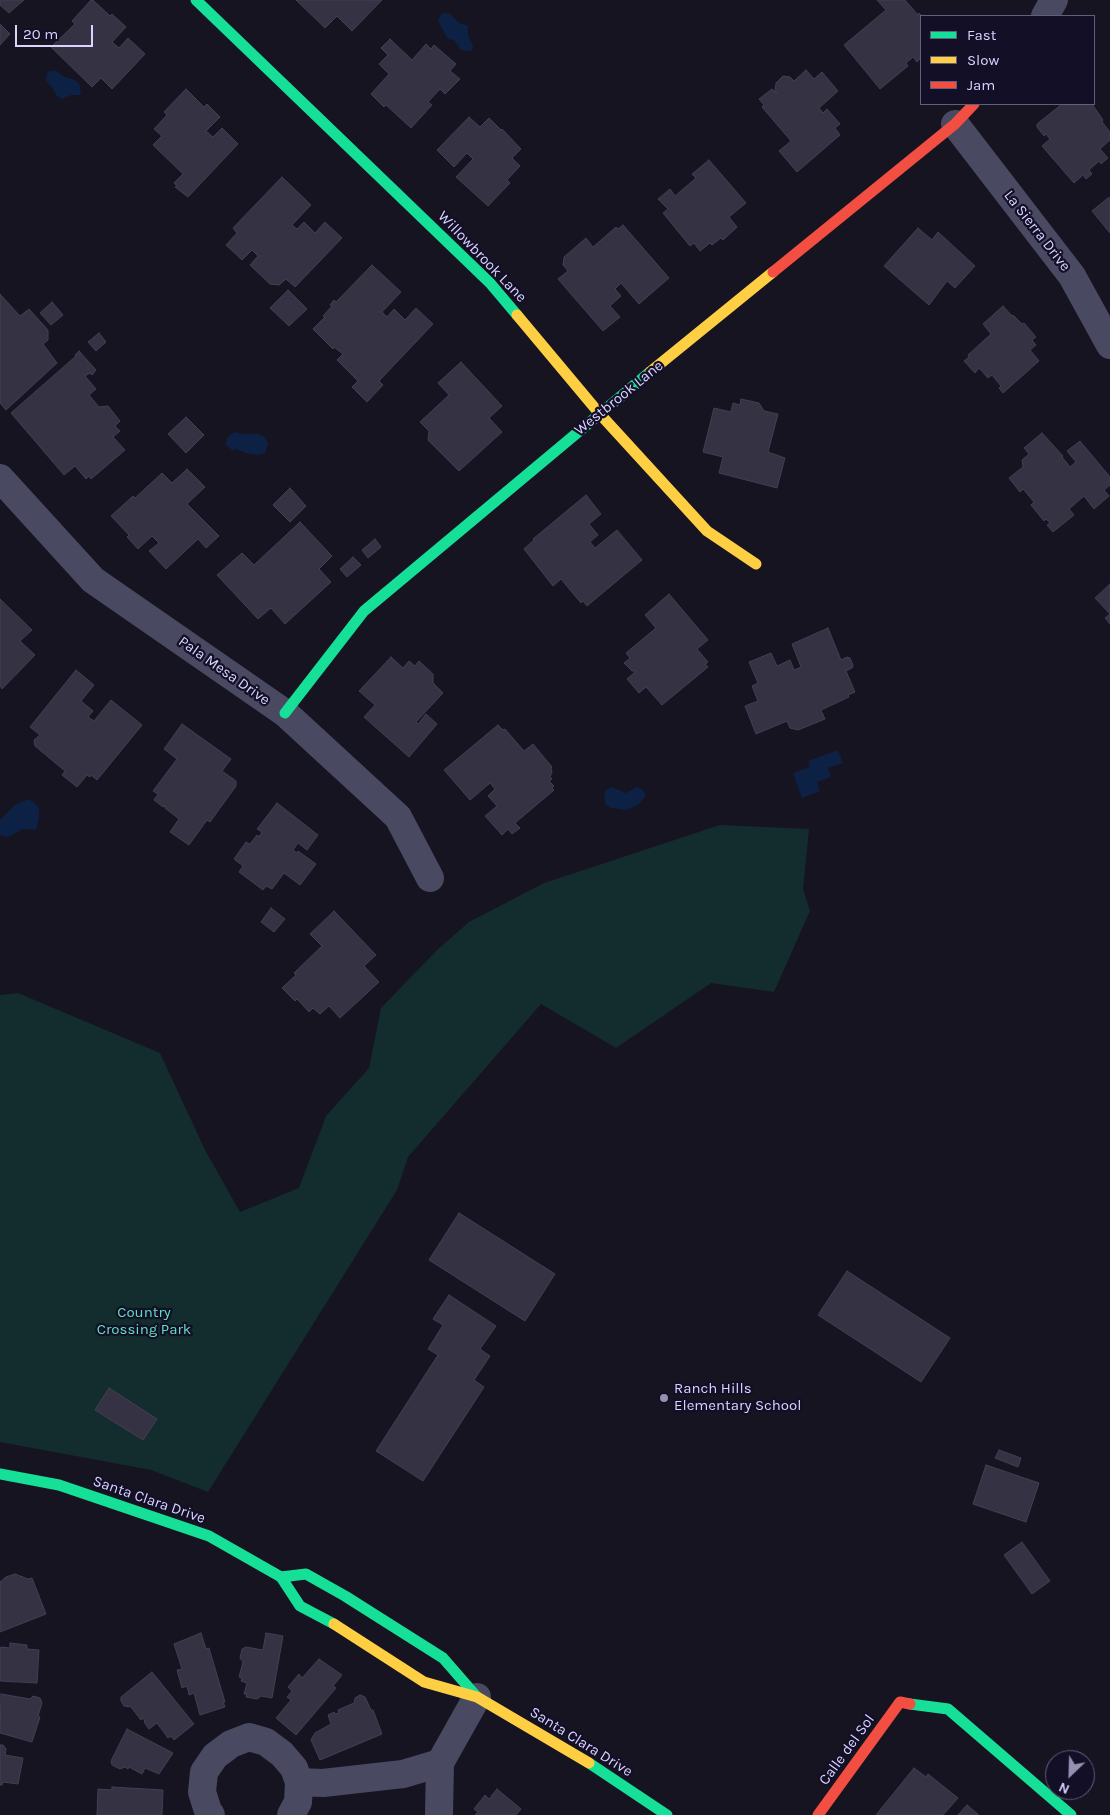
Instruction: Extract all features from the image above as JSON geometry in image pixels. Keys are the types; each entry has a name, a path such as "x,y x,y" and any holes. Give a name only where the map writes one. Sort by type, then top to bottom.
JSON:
{"street":[{"name":"Willowbrook Lane","path":"196,0 490,282 599,413 707,531 756,564"},
{"path":"1046,15 1054,0"},
{"name":"Westbrook Lane","path":"285,713 364,611 599,413 955,124 973,105"},
{"name":"La Sierra Drive","path":"955,124 1072,276 1110,345"},
{"name":"Pala Mesa Drive","path":"0,478 93,580 285,713 398,817 430,878"},
{"name":"Santa Clara Drive","path":"0,1474 59,1485 209,1536 281,1577 300,1606 330,1622 424,1682 477,1697 572,1752 667,1815"},
{"name":"Santa Clara Drive","path":"281,1577 306,1574 346,1596 443,1658 477,1697"},
{"path":"439,1815 440,1763 477,1697"},
{"name":"Calle del Sol","path":"818,1815 900,1702 948,1709 1071,1815"},
{"path":"211,1815 202,1792 204,1772 215,1756 231,1744 249,1737 266,1742 282,1754 294,1768 299,1782 298,1802 291,1815"},
{"path":"299,1782 324,1783 403,1774 440,1763"}],"green space":[{"name":"Country Crossing Park","path":"720,825 809,829 803,889 810,911 774,992 711,983 616,1048 541,1004 408,1157 397,1190 208,1492 151,1470 0,1442 0,995 18,993 160,1053 205,1150 240,1212 299,1188 326,1116 369,1068 381,1008 438,949 469,922 544,883"}],"water":[{"path":"441,14 450,14 461,24 468,27 468,35 473,46 472,51 461,50 454,40 448,39 438,21"},
{"path":"57,71 62,76 75,80 79,84 80,95 71,95 63,99 57,96 52,87 46,82 47,73"},
{"path":"234,432 259,434 265,437 268,444 265,453 259,455 236,449 232,450 225,444 228,437"},
{"path":"838,750 843,763 828,768 831,777 817,782 820,791 802,798 793,773 810,767 808,761"},
{"path":"612,787 626,793 637,787 642,789 645,797 639,804 627,810 611,808 606,805 604,796 606,790"},
{"path":"28,799 39,808 36,830 22,829 11,836 0,835 0,820 15,805"}],"building":[{"path":"0,0 24,0 9,13 0,5"},
{"path":"91,0 110,16 112,14 126,27 112,42 119,48 128,38 145,54 112,89 101,78 92,87 51,47 75,24 72,21"},
{"path":"296,0 382,0 352,31 337,16 325,28"},
{"path":"877,0 905,0 918,15 919,13 921,15 920,59 917,62 913,57 906,63 908,66 880,89 844,45 886,10"},
{"path":"0,24 10,34 0,45"},
{"path":"390,39 412,60 426,44 431,49 434,45 456,64 450,71 460,79 445,94 440,89 428,102 432,105 411,128 371,94 389,74 379,64 388,55 381,48"},
{"path":"806,70 814,79 822,72 838,91 819,108 823,113 827,109 840,124 835,128 840,135 797,172 779,151 791,141 762,107 764,105 759,99 772,89 777,94 775,90 776,83 783,76 790,77 794,81"},
{"path":"186,89 204,107 207,104 220,117 206,131 213,137 222,128 238,144 188,197 175,187 177,186 174,183 183,174 153,145 162,136 154,129 167,115 164,112"},
{"path":"1061,105 1093,105 1110,132 1110,140 1100,149 1108,158 1101,164 1099,161 1089,170 1092,174 1086,179 1083,175 1074,183 1042,146 1050,139 1046,134 1044,136 1037,127 1037,124"},
{"path":"469,117 480,127 489,118 521,149 512,158 520,166 507,180 510,183 488,206 456,177 473,159 467,153 454,167 437,150"},
{"path":"709,160 746,203 729,217 737,227 723,240 721,238 712,245 710,243 700,251 694,243 690,246 663,213 668,209 658,199 670,189 675,196 696,178 692,174"},
{"path":"282,177 311,205 292,225 297,229 304,222 315,233 325,222 342,238 295,287 286,279 279,285 270,284 250,265 258,256 252,250 242,260 226,245 237,233 233,228"},
{"path":"1110,198 1110,233 1092,211"},
{"path":"623,225 669,278 639,304 621,283 615,289 621,296 610,306 620,317 603,331 558,279 568,271 563,265 564,257 586,238 593,247 616,227 618,229"},
{"path":"918,228 932,240 938,232 975,266 955,288 947,281 929,305 884,266"},
{"path":"372,265 401,292 382,312 387,317 394,309 405,320 416,308 433,324 379,381 383,385 367,402 352,387 358,381 337,360 343,354 334,347 333,349 313,329 325,317 323,316 332,306 330,305 334,300 336,302"},
{"path":"288,290 307,309 289,326 270,308"},
{"path":"0,294 20,316 29,309 48,330 48,340 43,344 57,363 6,410 0,403"},
{"path":"52,302 63,315 51,325 40,313"},
{"path":"1003,306 1012,316 1022,324 1024,323 1036,337 1032,340 1036,345 1030,350 1039,361 1003,393 999,388 1001,386 992,375 988,378 979,368 975,373 964,361 991,334 983,324"},
{"path":"99,333 106,342 96,351 88,342"},
{"path":"79,351 96,370 92,375 90,373 85,376 96,389 89,395 99,407 108,406 120,421 115,426 120,431 113,437 125,450 91,479 89,476 86,479 75,466 64,475 11,413 76,356"},
{"path":"461,362 502,406 489,418 502,432 459,471 428,440 429,431 420,422 449,395 438,383"},
{"path":"741,399 759,403 764,411 778,414 768,452 785,458 777,488 719,473 723,457 703,452 714,408 731,412 733,403 740,405"},
{"path":"186,417 204,435 186,453 168,434"},
{"path":"1042,433 1063,456 1070,467 1076,462 1067,451 1080,441 1110,477 1110,485 1104,490 1109,496 1094,509 1084,496 1069,509 1074,515 1053,532 1047,525 1050,523 1046,519 1044,521 1031,505 1034,502 1023,489 1020,492 1009,478 1023,467 1022,460 1029,454 1024,448"},
{"path":"187,469 205,487 187,504 219,536 206,548 198,539 166,569 149,551 159,543 152,536 138,549 127,537 129,535 111,516 133,496 135,498 162,473 172,483"},
{"path":"290,488 306,506 290,522 273,505"},
{"path":"586,495 601,514 589,524 598,535 590,542 595,548 617,530 642,560 587,606 583,601 581,603 561,579 553,586 524,549 533,539"},
{"path":"300,522 332,556 319,569 331,582 285,624 271,608 258,619 217,575 242,553 254,565"},
{"path":"375,539 381,547 368,558 362,550"},
{"path":"353,557 361,565 347,577 340,569"},
{"path":"1110,584 1110,614 1095,598"},
{"path":"669,594 708,640 697,649 708,662 705,664 708,667 662,705 646,687 639,693 627,679 636,671 632,671 624,663 630,658 626,653 656,628 645,615"},
{"path":"0,599 32,630 20,641 35,655 2,689 0,686"},
{"path":"1110,614 1110,624 1105,618"},
{"path":"828,628 841,660 847,657 850,658 853,665 852,668 846,671 855,692 848,695 849,697 821,710 825,719 798,730 790,728 787,721 756,734 745,706 758,701 752,686 758,683 749,662 771,653 777,666 790,660 794,670 801,667 792,644"},
{"path":"391,657 403,668 409,661 415,666 419,661 433,674 433,683 443,693 416,722 418,724 426,714 437,724 409,757 364,717 375,705 359,691"},
{"path":"76,670 94,685 81,701 93,711 88,717 94,721 111,700 142,725 97,780 91,775 90,777 87,775 77,787 62,775 65,771 35,746 34,740 40,735 30,727"},
{"path":"182,724 231,759 222,771 236,781 236,786 210,822 207,820 189,845 170,832 179,819 165,808 165,805 163,807 154,800 158,794 153,791 177,759 164,749"},
{"path":"498,725 503,730 505,729 524,751 533,744 552,767 550,777 552,779 549,781 554,786 552,788 554,790 515,823 520,828 512,834 508,829 502,835 485,816 497,806 488,796 495,789 490,783 470,800 444,770"},
{"path":"277,803 318,835 307,850 298,843 293,850 297,853 298,851 316,864 300,885 284,873 272,889 266,886 263,890 239,872 243,866 234,859 246,842 250,844 257,835 259,837 262,832 257,829"},
{"path":"271,908 285,919 274,932 261,922"},
{"path":"334,911 376,955 364,966 379,982 340,1018 329,1006 320,1014 313,1008 309,1012 297,999 295,1001 282,988 296,975 294,973 322,946 310,934"},
{"path":"459,1213 555,1274 525,1321 429,1260"},
{"path":"847,1271 950,1338 921,1382 818,1315"},
{"path":"449,1295 496,1326 480,1349 490,1356 474,1380 484,1387 423,1481 376,1451 438,1355 428,1349 443,1325 433,1319"},
{"path":"109,1388 157,1419 143,1440 95,1410"},
{"path":"999,1450 1021,1458 1018,1467 995,1458"},
{"path":"986,1465 1039,1483 1026,1522 973,1504"},
{"path":"1022,1542 1050,1581 1032,1594 1004,1555"},
{"path":"15,1574 28,1579 32,1578 46,1614 0,1632 0,1582 6,1577"},
{"path":"201,1633 206,1649 209,1648 225,1707 200,1715 194,1693 189,1695 187,1686 182,1688 177,1670 182,1669 174,1644"},
{"path":"266,1633 283,1636 272,1698 261,1696 257,1699 246,1697 247,1694 244,1694 247,1683 241,1681 242,1678 239,1677 243,1662 240,1658 242,1649 246,1647 263,1650"},
{"path":"10,1643 27,1645 27,1649 39,1650 37,1683 0,1681 0,1649 1,1647 10,1648"},
{"path":"319,1659 342,1675 333,1686 336,1688 296,1735 276,1718 291,1700 287,1697 292,1691 288,1687 299,1674 302,1678"},
{"path":"152,1672 194,1724 174,1740 171,1736 168,1738 157,1723 149,1729 143,1718 141,1720 131,1707 124,1706 121,1701 121,1697"},
{"path":"1,1694 30,1699 33,1696 40,1698 42,1703 38,1716 40,1717 32,1742 0,1733"},
{"path":"360,1695 365,1697 371,1710 373,1710 382,1734 320,1760 311,1740 315,1733 331,1724 328,1715 334,1712 335,1714 339,1713 338,1710 354,1703 355,1698"},
{"path":"127,1729 173,1753 159,1774 145,1768 142,1774 129,1767 128,1769 125,1767 120,1769 112,1765 111,1761"},
{"path":"0,1745 3,1745 6,1749 5,1755 23,1758 18,1784 3,1782 0,1785"},
{"path":"914,1768 926,1777 928,1774 958,1798 943,1815 876,1815"},
{"path":"112,1787 163,1790 162,1815 97,1815 98,1789 112,1790"},
{"path":"497,1789 521,1809 516,1815 475,1815 478,1812 474,1809 485,1795 489,1799"},
{"path":"967,1805 979,1815 958,1815"}],"traffic: fast":[{"path":"196,0 490,283 517,315"},
{"path":"285,713 364,611 650,372"},
{"path":"0,1474 59,1485 209,1536 281,1577 300,1606 334,1624"},
{"path":"281,1577 306,1574 345,1596 443,1658 477,1697"},
{"path":"910,1704 948,1709 1071,1815"},
{"path":"589,1763 667,1815"}],"traffic: slow":[{"path":"650,372 773,272"},
{"path":"517,315 599,413 707,531 756,564"},
{"path":"334,1624 424,1682 477,1697 589,1763"}],"traffic: jam":[{"path":"773,272 955,124 973,105"},
{"path":"818,1815 900,1702 910,1704"}],"place":[{"name":"Ranch Hills Elementary School","path":"664,1398"}]}
